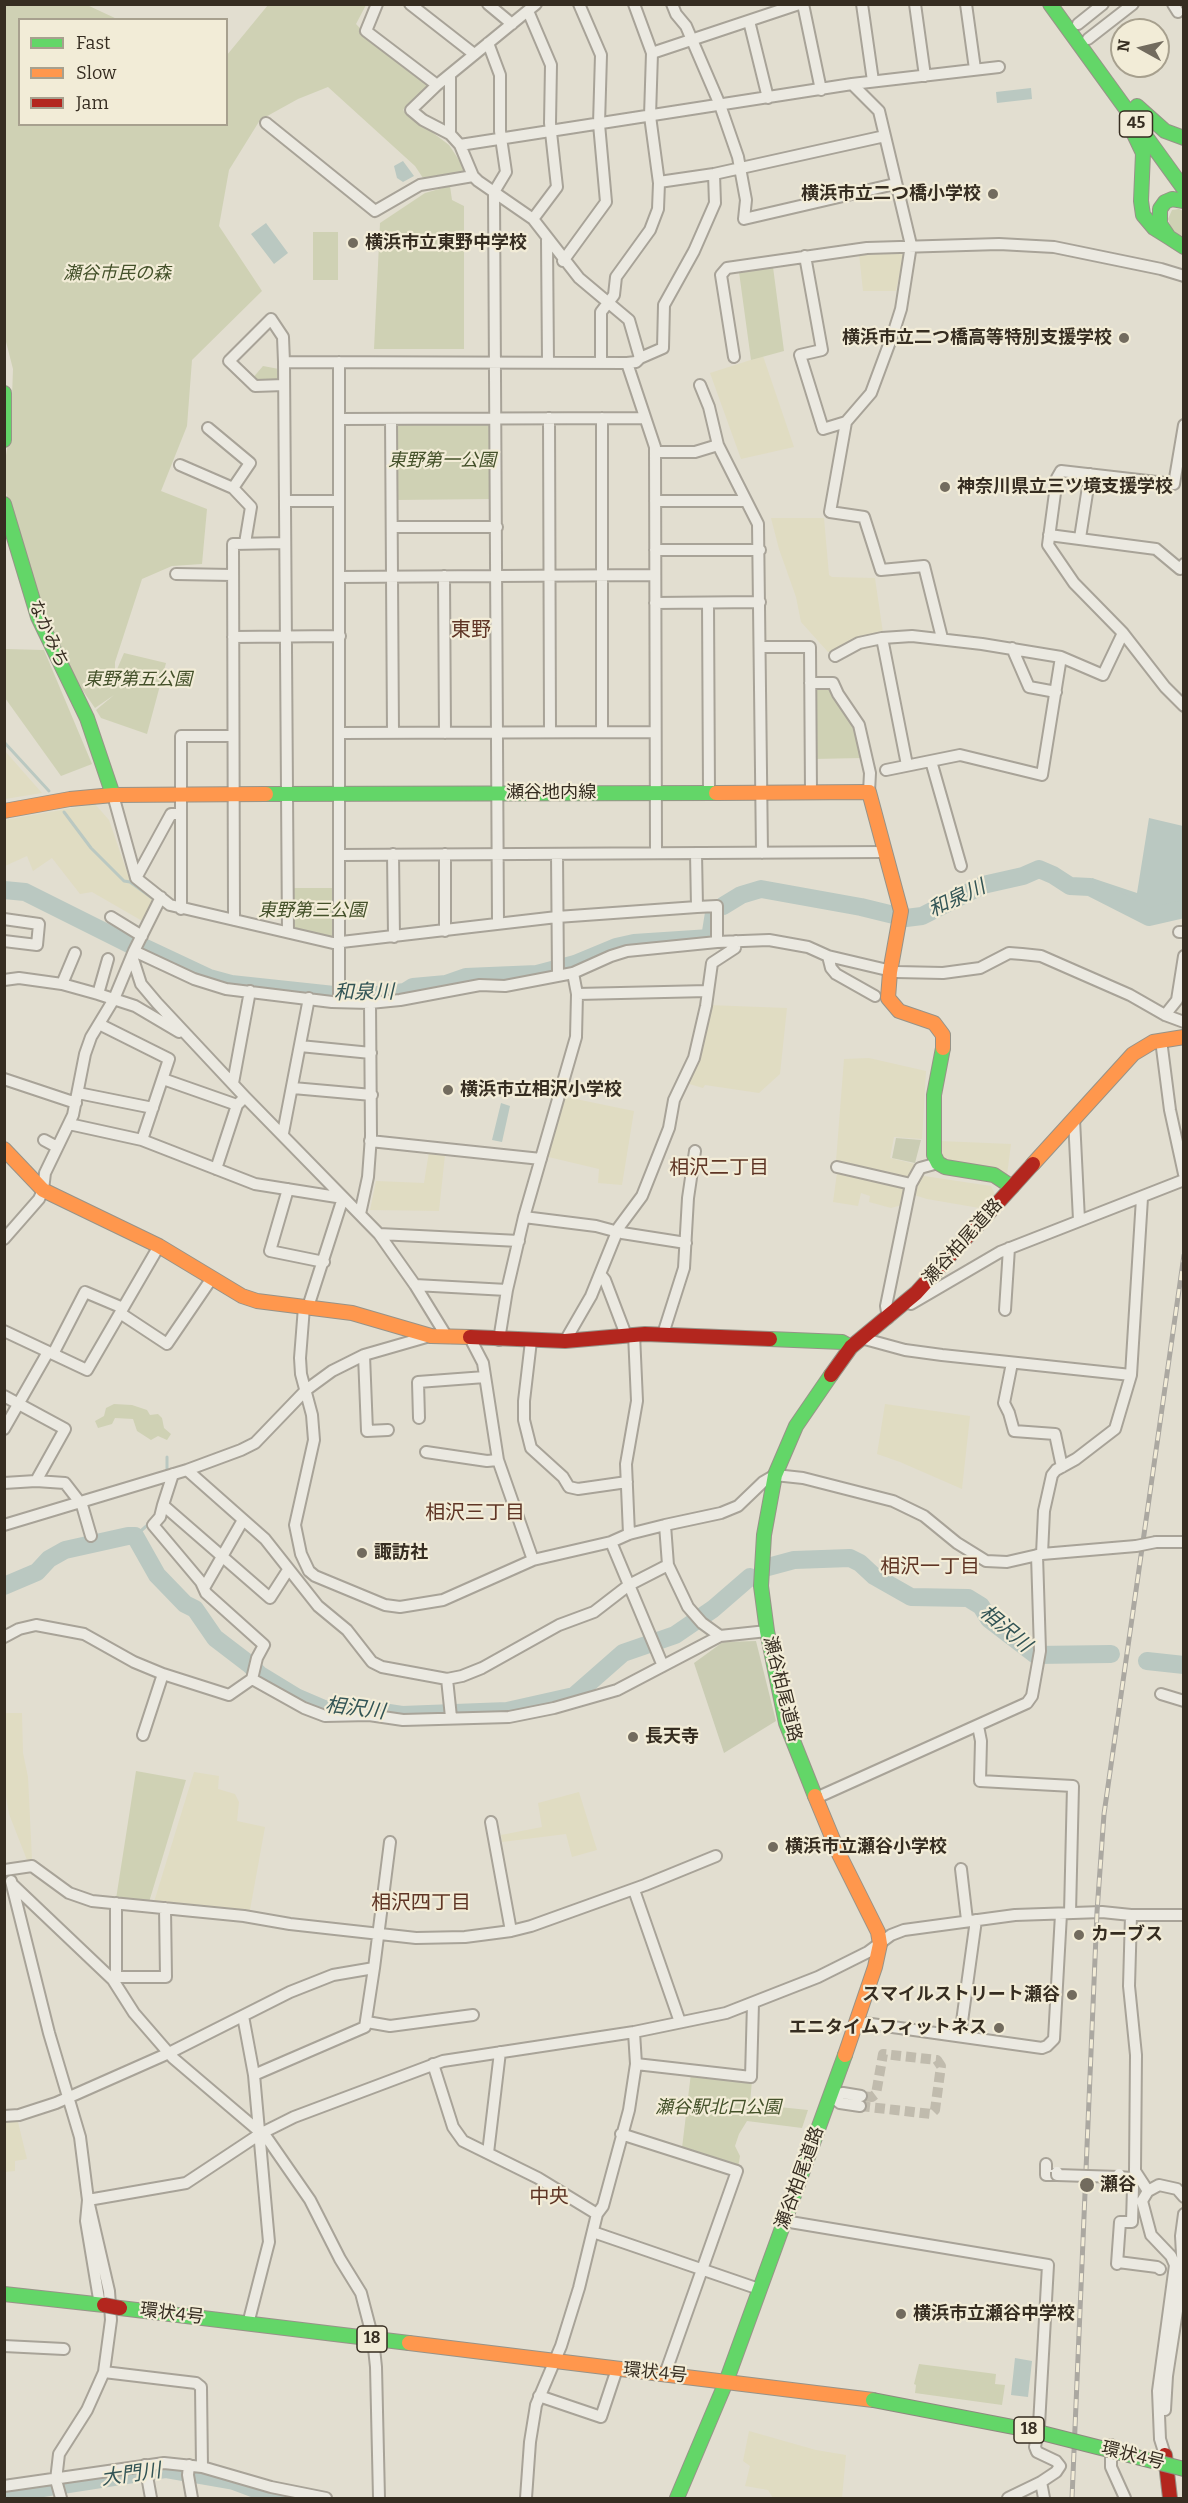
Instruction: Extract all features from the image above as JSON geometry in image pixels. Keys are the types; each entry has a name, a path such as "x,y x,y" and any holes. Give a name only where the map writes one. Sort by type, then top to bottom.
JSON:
{"main road":[{"name":"45","path":"1050,4 1184,189"},
{"name":"45","path":"1064,4 1184,169"},
{"path":"1089,58 1105,93 1142,147 1143,215 1154,228 1184,247"},
{"path":"1137,106 1168,133 1184,138"},
{"path":"1170,238 1160,224 1160,209 1165,202 1172,199 1184,201"},
{"path":"4,393 4,440"},
{"name":"なかみち","path":"4,504 38,617 87,718 113,795"},
{"path":"869,792 900,914 888,998 893,1006 934,1023 943,1035 933,1114 934,1155 938,1163 951,1168 994,1175 1012,1187"},
{"name":"瀬谷地内線","path":"4,811 70,799 113,795 869,792"},
{"name":"瀬谷柏尾道路","path":"677,2499 726,2382 856,2022 875,1967 880,1944 879,1932 840,1854 786,1723 767,1631 761,1586 761,1563 775,1475 796,1426 856,1342 892,1315 916,1293 1133,1054 1153,1042 1184,1037"},
{"path":"4,1149 44,1190 159,1246 242,1296 257,1301 352,1313 431,1336 565,1341 630,1334 663,1334 856,1342"},
{"name":"18","path":"4,2295 102,2305"},
{"name":"環状4号","path":"102,2305 873,2400 1034,2431 1184,2469"},
{"name":"18","path":"806,2392 874,2391 1039,2425 1077,2440 1109,2457 1184,2476"},
{"name":"18","path":"806,2392 849,2404 1035,2440 1111,2442 1184,2460"},
{"path":"1165,2455 1170,2499"}],"street":[{"path":"377,4 366,31 437,86"},
{"path":"410,4 474,54"},
{"path":"488,4 512,24"},
{"path":"563,261 606,202 599,124 601,55 579,4"},
{"path":"601,363 601,312 614,295 616,277 650,230 658,209 659,182 650,116 652,53 634,4"},
{"path":"672,4 676,14 686,26 720,105 740,168 746,201 744,219 895,184"},
{"path":"652,53 801,4 821,90"},
{"path":"862,4 873,81"},
{"path":"915,4 925,76"},
{"path":"966,4 975,69"},
{"path":"1078,24 1103,4"},
{"path":"1088,39 1133,4"},
{"path":"534,219 557,187 551,131 551,65 532,8 474,54 411,110 423,120 450,135 460,145 473,176 534,219 563,261 579,278 629,320 640,358"},
{"path":"749,21 768,98"},
{"path":"488,43 500,75 501,139 506,172 494,192 498,924"},
{"path":"460,145 852,84 999,67"},
{"path":"450,75 450,135"},
{"path":"805,256 822,350 800,356 823,429 846,422 872,393 901,309 911,245 879,111 852,84"},
{"path":"266,123 375,211 420,185 473,176"},
{"path":"1168,133 1184,125"},
{"path":"659,182 714,174 885,136"},
{"path":"284,362 636,362 663,348 664,305 694,251 715,203 714,174"},
{"path":"547,240 548,363"},
{"path":"734,357 721,275 727,268 805,256 911,245 999,244 1054,248 1161,269 1184,276"},
{"path":"284,385 255,386 229,361 271,319 283,337 284,362 288,932"},
{"path":"339,362 341,943 339,997"},
{"path":"627,363 655,452 656,853"},
{"path":"699,392 718,445 758,524 762,853"},
{"path":"549,418 550,732"},
{"path":"602,418 602,732"},
{"path":"339,419 644,418"},
{"path":"392,419 393,733"},
{"path":"846,422 830,512 864,517 880,570 924,566 942,639"},
{"path":"208,428 250,463 233,488"},
{"path":"1183,431 1179,485 1061,471 1057,478 1048,545 1074,583 1123,633 1164,687 1184,706"},
{"path":"655,452 695,452 718,445"},
{"path":"180,465 233,488 251,507 245,543"},
{"path":"1080,538 1090,474"},
{"path":"285,501 339,501"},
{"path":"655,501 745,501"},
{"path":"392,527 497,527"},
{"path":"1049,535 1156,549 1180,569 1184,564"},
{"path":"234,921 233,544 285,543"},
{"path":"655,550 760,550"},
{"path":"176,574 232,575"},
{"path":"339,576 655,575"},
{"path":"444,576 445,733"},
{"path":"655,603 760,602"},
{"path":"708,603 709,793"},
{"path":"835,656 859,643 882,638 912,636 1012,648 1061,657 1103,675 1123,633"},
{"path":"233,637 340,636"},
{"path":"882,638 907,765"},
{"path":"760,647 810,647 811,792"},
{"path":"1012,648 1029,687 1056,692"},
{"path":"886,770 960,756 1042,775 1061,657"},
{"path":"810,683 833,683 859,725 870,773 869,792"},
{"path":"340,733 655,732"},
{"path":"181,909 181,736 233,736"},
{"path":"931,761 961,866"},
{"path":"113,795 136,878 170,905 181,909 341,943 557,917 717,906 717,942"},
{"path":"136,878 171,814 181,814"},
{"path":"340,855 884,852"},
{"path":"696,853 697,907"},
{"path":"445,854 445,931"},
{"path":"557,854 558,970"},
{"path":"393,855 394,938"},
{"path":"4,1239 39,1199 44,1190 45,1173 69,1124 77,1098 85,1054 91,1037 114,999 161,897"},
{"path":"111,917 136,947 211,985 309,998 339,997 370,1003 400,1000 480,985 505,986 558,970 573,973 627,951 717,942 769,940 808,947 828,956 890,972 943,973 980,968 1010,953 1041,956 1130,995 1165,1015 1184,1022"},
{"path":"4,919 39,924 37,945 4,941"},
{"path":"565,1341 591,1296 617,1232 642,1196 669,1128 674,1100 694,1058 712,963 735,948 736,941"},
{"path":"136,947 141,984 233,1083 241,1101 216,1169"},
{"path":"62,984 75,953"},
{"path":"828,956 831,968 836,974 875,996"},
{"path":"1165,1015 1177,1000 1184,956"},
{"path":"98,994 108,959"},
{"path":"499,1340 507,1290 524,1217 576,1037 577,994 573,973"},
{"path":"4,980 19,978 62,984 98,994 135,1006 191,1038"},
{"path":"233,1083 250,991"},
{"path":"577,994 708,991"},
{"path":"283,1133 309,998"},
{"path":"360,1214 368,1177 370,1141 372,1095 370,1003"},
{"path":"99,1024 169,1059 142,1140"},
{"path":"1161,1040 1170,1110 1184,1174"},
{"path":"300,1046 371,1053"},
{"path":"4,1079 77,1098 153,1108"},
{"path":"163,1079 241,1101 283,1133 379,1234 415,1285 447,1337"},
{"path":"293,1088 372,1095"},
{"path":"1074,1119 1079,1220"},
{"path":"69,1124 142,1140 255,1184 343,1198"},
{"path":"44,1140 57,1147"},
{"path":"370,1141 541,1159"},
{"path":"663,1334 684,1268 688,1198 695,1151"},
{"path":"938,1163 920,1168 911,1184 886,1306 892,1315 1009,1248 1184,1180"},
{"path":"837,1167 911,1184"},
{"path":"288,1189 270,1251 324,1262"},
{"path":"343,1198 324,1262 306,1307 300,1358 312,1415 314,1440 295,1525 301,1554 309,1571 315,1576 386,1605 400,1606 443,1600 533,1560 611,1542 629,1534 664,1525 721,1513 738,1506 763,1482 775,1475 803,1478 893,1501 924,1516 957,1543 986,1561 1008,1562 1039,1555 1156,1542 1184,1542"},
{"path":"816,1798 1027,1703 1032,1696 1039,1655 1039,1555 1046,1496 1052,1475 1115,1429 1131,1376 1142,1198"},
{"path":"524,1217 686,1243"},
{"path":"379,1234 519,1241"},
{"path":"4,1331 87,1370 159,1246"},
{"path":"1005,1310 1009,1248"},
{"path":"600,1274 630,1334 637,1401 626,1464 629,1534"},
{"path":"4,1429 85,1292 121,1310 167,1344 212,1278"},
{"path":"415,1285 507,1290"},
{"path":"4,1525 80,1500 187,1470 241,1450 255,1443 306,1390 332,1371 364,1355 431,1336"},
{"path":"470,1338 483,1363 498,1460 533,1560"},
{"path":"531,1341 524,1420 531,1448 563,1477 569,1487 578,1489 627,1482"},
{"path":"856,1342 905,1350 1131,1376"},
{"path":"364,1355 367,1431 388,1430"},
{"path":"1012,1363 1004,1403 1014,1431 1055,1434 1062,1467"},
{"path":"419,1418 418,1382 485,1377"},
{"path":"4,1396 65,1429 36,1481"},
{"path":"426,1452 487,1461 498,1460"},
{"path":"187,1470 265,1539 318,1606 347,1630 372,1662 382,1667 447,1678 482,1668 559,1625 594,1612 629,1585 668,1565"},
{"path":"4,1637 19,1629 36,1625 84,1634 134,1662 163,1674 229,1695 254,1672 264,1645 206,1593 153,1525 163,1505 169,1475"},
{"path":"4,1483 36,1481 65,1483 80,1500 91,1536"},
{"path":"163,1505 270,1598 288,1570"},
{"path":"204,1588 243,1520"},
{"path":"664,1525 668,1565 688,1607 699,1620 720,1636"},
{"path":"611,1542 663,1666"},
{"path":"254,1672 304,1708 325,1716 369,1716 403,1720 451,1714 509,1717 554,1708 617,1690 720,1636 767,1631"},
{"path":"143,1736 163,1674"},
{"path":"447,1678 451,1714"},
{"path":"1161,1694 1184,1701"},
{"path":"856,2022 1042,2048 1051,2044 1054,2039 1066,1913 1072,1786 980,1781 981,1741 978,1726"},
{"path":"492,1822 511,1931"},
{"path":"254,2075 365,2027 390,1842"},
{"path":"58,2488 59,2454 87,2410 104,2372 111,2320 109,2291 88,2200 80,2137 49,2033 12,1884 5,1869 32,1866 69,1893 92,1901 378,1934 435,1937 511,1931 634,1890 716,1856"},
{"path":"960,2036 971,1920 962,1869"},
{"path":"12,1884 114,1979 134,2013 169,2054 267,2138 310,2199 340,2259 361,2293 373,2339 376,2367 379,2499"},
{"path":"634,1890 680,2022"},
{"path":"114,1979 116,1903"},
{"path":"114,1979 166,1977 165,1908"},
{"path":"88,2200 186,2183 260,2134 294,2117 443,2061 634,2032 726,2013 818,1977 880,1944 891,1935 904,1930 1015,1914 1102,1912 1131,1915 1184,1915"},
{"path":"1131,1915 1129,1986 1136,2055 1135,2171 1148,2191"},
{"path":"4,2116 19,2115 69,2097 169,2054 290,1992 333,1975 374,1968"},
{"path":"636,2064 752,2078 753,2003"},
{"path":"243,2016 254,2075 269,2242 248,2324"},
{"path":"367,2022 390,2026 473,2016"},
{"path":"526,2499 530,2442 536,2405 555,2361 579,2288 597,2214 603,2206 631,2100 636,2064 634,2032"},
{"path":"488,2153 500,2052"},
{"path":"433,2064 453,2127 463,2141 538,2178 597,2214"},
{"path":"830,2095 843,2093 861,2101"},
{"path":"621,2134 737,2170 665,2374"},
{"path":"1047,2164 1046,2175 1131,2178 1132,2223 1120,2222 1118,2263 1157,2267 1160,2270"},
{"path":"1165,2455 1160,2439 1158,2391 1175,2265 1171,2256 1157,2243 1149,2229 1142,2201 1148,2191 1159,2185 1166,2185 1182,2192"},
{"path":"88,2200 86,2221 102,2305"},
{"path":"1165,2455 1166,2390 1182,2288 1181,2236 1184,2214"},
{"path":"783,2221 1048,2265 1050,2268 1039,2425 1035,2440 1037,2452 1056,2461 1060,2466 1056,2472 1041,2482 1008,2499"},
{"path":"593,2232 759,2289"},
{"path":"1157,2243 1172,2244 1181,2236"},
{"path":"4,2346 64,2349"},
{"path":"540,2396 601,2417 617,2369"},
{"path":"104,2372 196,2383 201,2387 202,2467"},
{"path":"1111,2442 1109,2457 1111,2467 1125,2499"},
{"path":"4,2486 58,2488 145,2465 164,2463 188,2470 202,2467 271,2487 326,2499"},
{"path":"145,2465 151,2499"},
{"path":"188,2470 192,2499"},
{"path":"1041,2482 1044,2499"}],"shaded area":[{"path":"1031,88 1032,99 997,103 996,92"},
{"path":"403,161 414,176 403,182 397,178 394,166"},
{"path":"266,223 288,253 274,264 251,234"},
{"path":"905,249 896,291 863,291 859,254"},
{"path":"763,356 794,447 741,459 710,373"},
{"path":"771,518 824,518 829,575 832,577 875,578 883,633 828,652 801,622 796,597"},
{"path":"5,751 42,793 5,799"},
{"path":"95,804 109,820 128,875 155,903 144,922 92,892 80,894 52,858 33,871 27,856 5,866 5,820"},
{"path":"1149,818 1183,826 1183,910 1143,914 1090,887 1092,878 1137,893"},
{"path":"708,1005 787,1008 780,1074 759,1093 705,1085 703,1088 686,1083"},
{"path":"869,1058 926,1071 922,1139 894,1137 890,1158 915,1164 908,1179 836,1161 844,1059"},
{"path":"561,1096 634,1111 622,1185 598,1183 599,1169 544,1156"},
{"path":"501,1103 510,1106 502,1142 492,1140"},
{"path":"939,1141 1011,1144 1007,1175 946,1160 940,1156"},
{"path":"429,1152 445,1155 439,1211 370,1210 376,1181 424,1183"},
{"path":"837,1173 904,1187 902,1205 891,1208 869,1202 870,1196 861,1193 858,1206 833,1202"},
{"path":"918,1177 991,1186 996,1196 985,1209 911,1194"},
{"path":"885,1404 970,1416 962,1489 877,1454"},
{"path":"5,1713 22,1713 32,1859 27,1860 9,1814 4,1784"},
{"path":"194,1772 219,1776 218,1789 235,1794 239,1802 237,1821 265,1827 250,1910 154,1902"},
{"path":"579,1792 597,1850 572,1857 566,1834 502,1842 501,1835 542,1827 538,1803"},
{"path":"4,2117 17,2118 27,2159 15,2161 15,2171 5,2172"},
{"path":"1015,2358 1032,2361 1028,2397 1011,2395"},
{"path":"749,2431 816,2450 846,2455 842,2498 773,2498 768,2490 745,2486 750,2466 743,2461"}],"green space":[{"name":"瀬谷市民の森","path":"4,5 87,5 115,18 18,18 18,126 228,126 228,54 268,5 366,5 356,24 378,47 428,85 403,110 449,145 465,169 463,173 423,178 415,166 328,87 298,99 260,120 229,170 219,226 262,291 192,360 187,426 161,491 207,509 202,564 172,566 142,579 115,662 115,674 124,653 166,663 147,734 101,718 96,710 114,695 95,708 76,681 22,568 6,492 5,461 11,426 13,369 4,334"},
{"path":"450,186 452,200 464,206 464,349 374,349 380,223 425,193"},
{"path":"1172,210 1183,211 1183,239 1172,230 1168,219"},
{"path":"313,232 338,232 338,280 313,280"},
{"path":"773,267 784,351 751,360 739,272"},
{"path":"263,366 279,369 280,381 253,382 251,380"},
{"name":"東野第一公園","path":"491,422 492,499 394,500 393,424"},
{"path":"5,649 44,650 92,764 61,776 5,698"},
{"path":"831,687 853,726 862,758 813,759 813,688"},
{"name":"東野第三公園","path":"291,888 334,888 333,935 330,938 289,928"},
{"path":"896,1138 921,1140 915,1163 892,1158"},
{"path":"114,1404 132,1405 147,1410 150,1415 158,1414 162,1418 164,1428 171,1434 167,1440 158,1436 151,1440 137,1431 133,1419 115,1418 112,1424 98,1428 95,1421 104,1416 106,1408"},
{"path":"756,1641 776,1721 724,1753 694,1663 723,1642"},
{"path":"136,1771 186,1780 149,1902 116,1899"},
{"name":"瀬谷駅北口公園","path":"691,2073 752,2080 750,2104 808,2110 802,2128 747,2121 735,2146 740,2156 738,2168 682,2148"},
{"path":"919,2364 996,2374 995,2384 1005,2385 1002,2405 915,2393 916,2385 914,2384"}],"waterway":[{"path":"4,742 49,791"},
{"path":"64,812 91,848 124,881 130,882 155,900"},
{"name":"和泉川","path":"723,906 741,895 761,889 861,907 906,918 922,916 983,885 1023,876 1039,869 1070,886 1090,887 1149,917 1184,909"},
{"name":"和泉川","path":"4,890 25,892 131,945 143,947 209,978 231,984 334,995 369,996 405,992 413,987 446,984 466,977 537,974 575,964 616,947 634,943 710,938 714,913"},
{"path":"167,1457 167,1474"},
{"path":"135,1536 151,1522"},
{"name":"相沢川","path":"4,1586 37,1572 49,1559 65,1550 135,1536 157,1575 185,1604 195,1609 215,1638 260,1675 296,1697 324,1709 369,1710 402,1715 507,1711 574,1696 623,1653 675,1635 713,1609 750,1577"},
{"name":"相沢川","path":"768,1567 794,1560 850,1558 860,1563 874,1576 911,1597 968,1598 981,1606 989,1619 1036,1655 1111,1654"},
{"name":"相沢川","path":"1147,1661 1184,1665"},
{"name":"大門川","path":"4,2494 165,2469 234,2481 266,2493 290,2498"}],"tunnel":[{"path":"860,2106 931,2114 935,2110 941,2066 937,2060 883,2054 876,2094 872,2097 861,2096"}],"railway":[{"path":"1072,2498 1097,1912 1104,1814 1184,1255"}],"traffic: fast":[{"path":"1050,4 1184,189"},
{"path":"1137,106 1165,131 1184,138"},
{"path":"1133,132 1143,153 1141,201 1143,215 1154,228 1170,238"},
{"path":"1168,236 1160,224 1160,209 1165,202 1172,199 1184,201"},
{"path":"1170,238 1184,247"},
{"path":"4,393 4,440"},
{"path":"4,504 38,617 87,718 113,795"},
{"path":"266,794 716,793"},
{"path":"943,1048 934,1095 934,1155 938,1163 945,1167 994,1175 1012,1187"},
{"path":"770,1339 842,1342 851,1347"},
{"path":"815,1796 786,1723 767,1631 761,1586 764,1535 775,1475 796,1426 831,1375"},
{"path":"677,2498 726,2382 845,2055"},
{"path":"4,2294 104,2305"},
{"path":"120,2308 409,2343"},
{"path":"873,2400 1034,2431 1184,2469"}],"traffic: slow":[{"path":"716,793 869,792 901,911 890,972 888,998 899,1011 934,1023 943,1035 943,1048"},
{"path":"4,811 70,799 113,795 266,794"},
{"path":"1033,1164 1133,1054 1153,1042 1184,1037"},
{"path":"4,1149 43,1190 159,1246 242,1296 257,1301 352,1313 431,1336 470,1337"},
{"path":"815,1796 839,1854 878,1932 880,1944 875,1967 845,2055"},
{"path":"409,2343 873,2400"}],"traffic: jam":[{"path":"831,1375 851,1347 916,1293 1033,1164"},
{"path":"470,1337 565,1341 645,1334 770,1339"},
{"path":"104,2305 120,2308"},
{"path":"1165,2455 1170,2498"}],"place":[{"name":"横浜市立二つ橋小学校","path":"993,194"},
{"name":"横浜市立東野中学校","path":"353,243"},
{"name":"横浜市立二つ橋高等特別支援学校","path":"1124,338"},
{"name":"神奈川県立三ツ境支援学校","path":"945,487"},
{"name":"横浜市立相沢小学校","path":"448,1090"},
{"name":"諏訪社","path":"362,1553"},
{"name":"長天寺","path":"633,1737"},
{"name":"横浜市立瀬谷小学校","path":"773,1847"},
{"name":"カーブス","path":"1079,1935"},
{"name":"スマイルストリート瀬谷","path":"1072,1995"},
{"name":"エニタイムフィットネス","path":"999,2028"},
{"name":"瀬谷","path":"1087,2185"},
{"name":"横浜市立瀬谷中学校","path":"901,2314"}],"district":[{"name":"東野","path":"471,630"},
{"name":"相沢二丁目","path":"719,1168"},
{"name":"相沢三丁目","path":"475,1513"},
{"name":"相沢一丁目","path":"930,1567"},
{"name":"相沢四丁目","path":"421,1903"},
{"name":"中央","path":"549,2197"}],"park label":[{"name":"東野第五公園","path":"138,680"}]}
